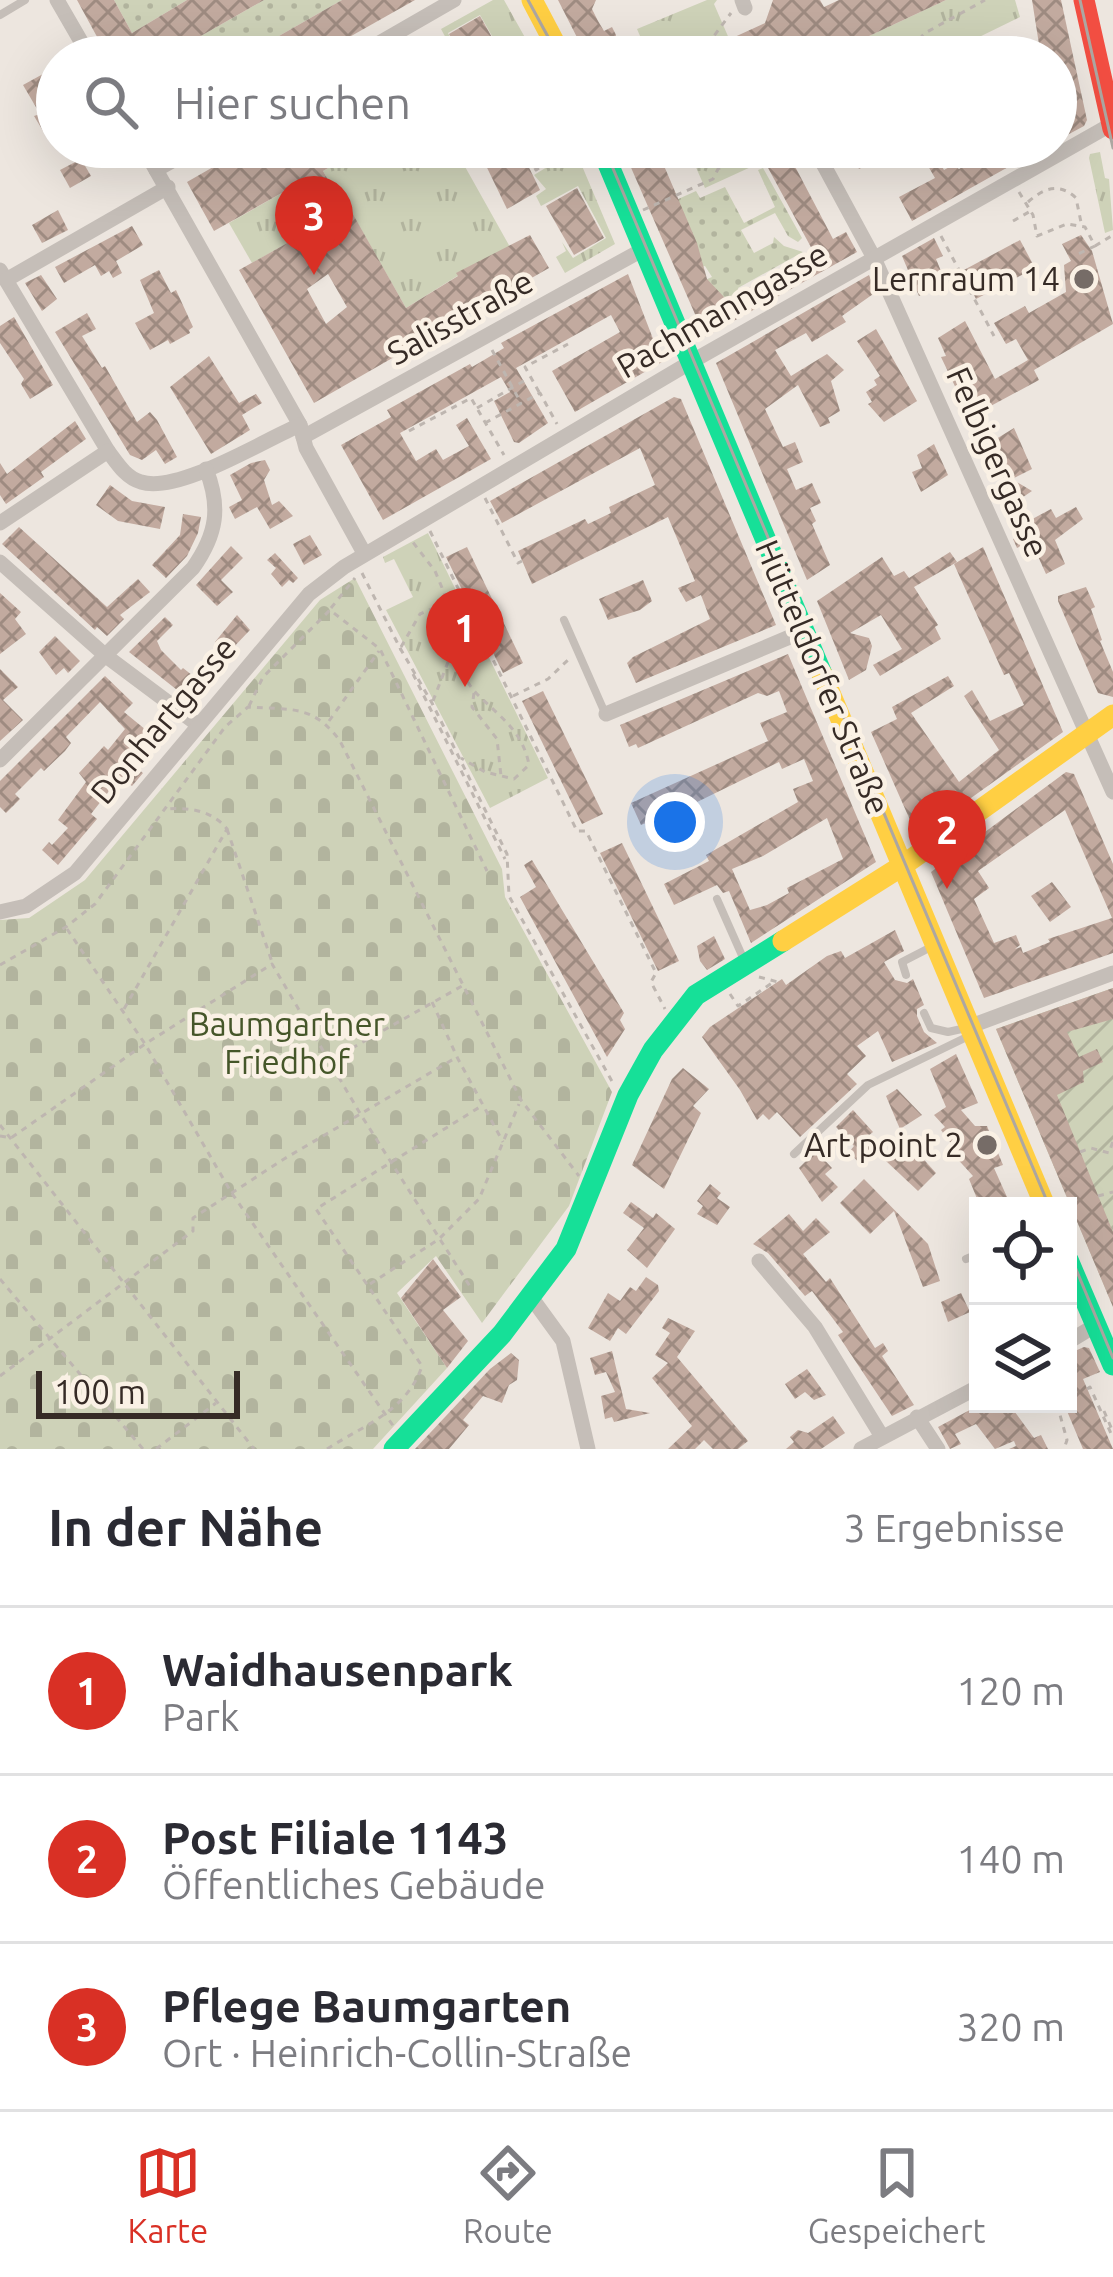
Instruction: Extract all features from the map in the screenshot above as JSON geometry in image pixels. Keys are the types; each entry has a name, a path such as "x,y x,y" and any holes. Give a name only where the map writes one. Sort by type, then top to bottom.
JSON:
{"main road":[{"path":"532,0 551,36"},
{"path":"1084,0 1113,126"},
{"name":"Hütteldorfer Straße","path":"610,168 1042,1197"},
{"path":"400,1443 531,1297 566,1249 628,1095 672,1022 696,995 902,866 1113,715"},
{"path":"1077,1275 1104,1319 1113,1365"}],"street":[{"path":"57,0 78,36"},
{"path":"391,36 454,0"},
{"name":"Pachmanngasse","path":"1077,145 1113,126"},
{"path":"160,168 156,170 302,431 364,554"},
{"name":"Felbigergasse","path":"825,168 874,259 1113,792"},
{"name":"Pachmanngasse","path":"364,554 1035,168"},
{"path":"0,523 108,451 3,275 168,187"},
{"name":"Salisstraße","path":"108,451 138,482 159,485 206,469 302,431 485,338 644,249"},
{"path":"0,760 204,552 213,535 217,506 206,469"},
{"name":"Donhartgasse","path":"0,912 26,906 75,873 309,594 364,554"},
{"path":"0,562 106,656 196,724"},
{"path":"606,715 804,631"},
{"path":"972,1030 1113,974"},
{"path":"759,1261 814,1327 881,1436"},
{"path":"531,1297 563,1341 588,1449"},
{"path":"1077,1336 1104,1319"},
{"path":"861,1449 969,1391"},
{"path":"917,1417 938,1449"}],"lane":[{"path":"0,16 25,0"},
{"path":"564,620 606,715"},
{"path":"717,899 745,962"},
{"path":"906,975 902,962 936,944"},
{"path":"923,1013 931,1028 948,1033 972,1030"},
{"path":"794,1154 868,1085 972,1030"}],"path":[{"path":"922,36 985,0"},
{"path":"713,36 726,16 743,4"},
{"path":"630,216 705,183 723,168"},
{"path":"1011,181 1027,203 1034,230 1041,237 1055,227 1082,226"},
{"path":"1027,203 1051,188 1062,188 1076,198 1082,226 1095,246"},
{"path":"1013,220 1031,211"},
{"path":"934,224 994,336"},
{"path":"1076,255 1113,236"},
{"path":"485,338 521,403"},
{"path":"564,436 525,367 568,344"},
{"path":"477,408 531,377"},
{"path":"485,423 540,393"},
{"path":"409,431 471,398 511,467"},
{"path":"478,486 518,563 522,561"},
{"path":"423,518 577,831 586,831 656,973 651,982 672,1022"},
{"path":"403,530 435,571 448,602 453,650 474,692 497,709 527,751 529,765 514,779 501,778 459,758"},
{"path":"364,554 361,571 507,865"},
{"path":"0,965 66,927 95,904 225,727 248,707 263,677 355,578 344,568"},
{"path":"400,648 420,614 448,602"},
{"path":"330,610 380,649 488,872"},
{"path":"400,648 507,854 509,896 614,1085 628,1095"},
{"path":"327,723 380,649"},
{"path":"511,697 548,680 577,649"},
{"path":"432,703 453,650"},
{"path":"474,692 472,707 497,740 501,778"},
{"path":"248,707 306,710 327,723 521,1100 580,1176 592,1181"},
{"path":"166,809 187,807 222,822 227,829 272,964 471,1288"},
{"path":"123,1010 227,829"},
{"path":"66,927 145,1044 231,1192 400,1443"},
{"path":"0,1136 11,1138 145,1044 272,964"},
{"path":"725,988 738,1006 776,981 764,978"},
{"path":"329,1061 462,986"},
{"path":"433,1002 457,1058 504,1143"},
{"path":"0,1376 193,1231 193,1218 457,1058"},
{"path":"369,1285 439,1239 479,1199 521,1100"},
{"path":"327,1449 370,1421 385,1418 410,1391 422,1366 316,1209 483,1106"},
{"path":"0,1124 254,1449"},
{"path":"1080,1152 1091,1148 1109,1153 1113,1141"},
{"path":"1098,1196 1113,1192"},
{"path":"0,1279 143,1449"},
{"path":"1087,1389 1113,1431"},
{"path":"156,1449 217,1402"},
{"path":"1101,1412 1113,1431"},
{"path":"1060,1413 1067,1440 1064,1449"}],"green space":[{"path":"114,0 187,0 132,33"},
{"path":"264,0 342,0 279,36 201,36"},
{"path":"493,0 504,0 524,36 492,36 480,15 450,36 441,29"},
{"path":"717,0 714,4 728,36 640,36 637,29"},
{"path":"946,0 1015,0 1020,17 981,36 869,36"},
{"path":"1100,152 1109,179 1113,230 1105,233 1089,158"},
{"path":"466,168 510,247 457,273 406,308 323,171"},
{"path":"545,168 583,168 615,244 565,273 556,257 566,251 562,242 573,258 606,238 578,186 541,206 536,196 546,189 534,175"},
{"path":"696,168 749,168 705,188"},
{"path":"763,168 802,238 798,242 788,236 775,213 741,230 754,253 773,243 774,237 803,252 724,298 705,280 712,277 705,266 700,267 676,200 696,191 700,198 725,187 744,223 775,207 758,170"},
{"path":"287,190 309,231 252,263 229,223"},
{"path":"428,533 548,778 490,808 386,610 413,597 394,559 385,563 383,557"},
{"name":"Baumgartner Friedhof","path":"355,578 502,869 505,897 612,1092 569,1206 482,1323 436,1256 397,1293 447,1368 373,1449 0,1449 0,920 29,918 85,880 320,600"},
{"path":"1113,988 1113,1295 1109,1297 1077,1221 1077,1197 1067,1197 996,1029"}],"building":[{"path":"77,0 114,0 132,33 187,0 264,0 201,36 97,36"},
{"path":"342,0 415,0 351,36 279,36"},
{"path":"558,0 596,0 592,9 598,21 604,31 612,27 616,36 576,36"},
{"path":"773,0 820,0 824,7 839,0 946,0 869,36 737,36 765,23"},
{"path":"1032,0 1061,0 1069,36 1038,36"},
{"path":"480,16 491,36 450,36"},
{"path":"1077,74 1087,120 1077,130"},
{"path":"36,78 36,107 23,85"},
{"path":"86,168 91,176 70,188 60,170"},
{"path":"211,168 328,168 323,171 406,308 458,276 456,273 530,235 549,268 314,403 239,270 309,231 287,190 214,231 187,182","holes":["328,274 347,307 326,324 307,289"]},
{"path":"487,168 529,168 540,190 507,209"},
{"path":"631,168 665,168 707,279 729,299 813,251 768,168 796,168 833,239 846,232 857,252 705,337"},
{"path":"929,168 1007,168 912,221 899,197 935,178"},
{"path":"577,188 604,238 574,255 546,206"},
{"path":"58,210 68,230 42,243 32,225"},
{"path":"132,226 143,245 116,261 122,273 113,278 109,271 101,276 95,265 64,283 55,267"},
{"path":"1081,235 1092,251 1113,324 1034,370 1039,380 974,415 941,357 946,356 938,338 965,321 995,379 1028,360 1016,339 1006,344 994,323 1025,306 1029,313 1066,292 1064,265 1071,261 1062,244"},
{"path":"934,238 943,256 936,259 940,284 919,296 902,256"},
{"path":"1020,240 1035,268 976,299 962,271"},
{"path":"159,270 171,293 176,290 193,327 170,344 168,340 150,350 135,323 154,313 140,280"},
{"path":"628,274 662,362 575,412 552,371 620,332 611,315 516,368 548,423 519,443 514,442 494,401 510,392 501,377 400,433 416,461 436,449 443,460 469,446 456,425 467,418 491,459 383,520 341,445 391,417 387,410 472,367 504,348 501,343"},
{"path":"41,275 57,299 42,311 25,283"},
{"path":"869,275 876,292 842,316 846,322 812,342 806,333 775,350 791,376 827,354 844,370 831,381 840,411 828,418 830,423 820,427 798,385 765,409 783,447 795,442 803,462 787,469 796,490 812,483 821,503 810,508 816,521 812,524 830,565 807,580 716,363"},
{"path":"87,313 96,329 82,336 137,422 150,412 157,420 177,457 165,464 156,450 142,460 130,455 55,332"},
{"path":"14,317 53,385 30,399 21,384 24,379 0,343 0,326"},
{"path":"876,329 917,401 884,422 868,404 872,402 866,392 877,385 874,380 880,376 857,341"},
{"path":"209,356 239,403 256,394 262,403 242,415 250,430 211,454 170,387"},
{"path":"674,397 681,399 776,625 636,683 627,663 633,657 710,619 701,595 686,602 678,588 695,581 668,517 532,584 518,551 585,519 588,524 611,513 609,507 655,485 640,448 502,523 490,501"},
{"path":"75,421 86,439 6,504 0,495 0,463 7,474"},
{"path":"1014,428 1032,469 1012,479 1032,491 1014,503 988,444"},
{"path":"934,444 948,475 921,492 912,472 922,468 917,455"},
{"path":"265,460 270,470 264,480 272,505 279,501 293,516 270,529 257,507 235,519 229,507 242,500 230,475"},
{"path":"110,485 132,501 165,507 160,529 118,521 96,505"},
{"path":"1076,507 1083,519 1055,540 1065,564 1046,574 1031,541 1017,548 1013,539 1027,532 1023,524 1051,509 1056,518"},
{"path":"183,514 201,517 198,533 187,556 166,578 152,565 180,535"},
{"path":"19,527 107,607 138,579 150,592 120,615 124,619 107,636 2,544"},
{"path":"310,535 322,555 304,565 293,544"},
{"path":"231,546 243,558 221,580 233,592 217,606 196,585"},
{"path":"467,547 523,663 503,673 446,557"},
{"path":"983,547 1063,732 932,826 922,811 910,820 871,732 897,719 892,707 948,676 954,686 911,713 959,782 999,750 964,696 972,690 990,721 1024,705 1009,673 1004,675 954,564"},
{"path":"950,552 957,562 914,587 938,625 941,639 880,676 873,665 902,649 881,615 850,633 869,638 872,646 866,670 849,680 817,601 882,557 894,576 904,571 909,578"},
{"path":"275,553 298,578 293,583 289,580 282,587 271,574 276,568 267,560"},
{"path":"643,580 652,601 608,620 599,599"},
{"path":"1086,587 1113,672 1113,697 1098,693 1058,601 1058,596"},
{"path":"0,593 21,612 15,619 26,634 0,654"},
{"path":"237,615 250,630 228,653 215,642"},
{"path":"165,617 173,625 157,641 161,650 202,683 191,701 129,652"},
{"path":"55,636 80,661 68,673 64,668 56,675 39,652"},
{"path":"788,654 876,862 751,943 729,891 723,893 717,885 674,905 664,884 709,861 706,855 798,802 793,789 813,781 804,759 782,769 779,762 693,804 704,829 669,844 658,818 641,825 631,803 768,741 760,723 787,712 779,691 767,696 758,693 638,748 636,744 629,747 620,725","holes":["827,818 843,859 787,888 789,893 750,910 732,869"]},
{"path":"0,669 18,687 3,700 23,720 0,741"},
{"path":"105,676 133,703 124,712 157,739 134,766 143,773 132,786 120,777 91,814 97,819 58,865 42,850 68,828 58,820 86,782 79,773 125,729 100,702 66,737 71,743 65,751 15,794 20,799 6,813 0,807 0,781"},
{"path":"543,691 603,814 582,824 522,701"},
{"path":"1066,772 1074,774 1113,864 1113,953 984,998 931,872","holes":["1065,810 1112,918 1048,939 1050,942 1023,953 1021,947 1015,949 1020,945 1016,935 994,943 974,899 989,888 978,871"]},
{"path":"622,843 679,961 658,971 600,853"},
{"path":"532,860 624,1013 620,1020 625,1029 607,1057 520,897 536,887 524,865"},
{"path":"1052,882 1071,907 1050,922 1031,896"},
{"path":"895,930 904,951 884,962 895,980 907,983 913,979 924,1005 917,1009 917,1016 924,1032 937,1043 892,1062 878,1031 857,1046 866,1056 847,1074 857,1084 800,1137 777,1112 769,1120 763,1114 757,1120 702,1037 782,979 786,985 827,956 841,951 845,958"},
{"path":"714,936 725,959 707,970 697,946"},
{"path":"1113,988 1113,1019 1067,1032 1079,1057 1097,1049 1103,1062 1083,1071 1084,1082 1057,1095 1113,1232 1113,1307 1077,1221 1077,1197 1067,1197 996,1029"},
{"path":"956,1054 978,1103 961,1110 975,1126 987,1126 1003,1165 994,1168 1007,1197 976,1197 969,1179 973,1176 952,1153 956,1150 934,1115 946,1107 930,1069"},
{"path":"683,1068 709,1089 693,1106 701,1113 664,1189 632,1165 672,1079"},
{"path":"897,1089 922,1115 900,1129 886,1096"},
{"path":"853,1110 873,1132 868,1136 880,1149 862,1166 849,1152 854,1146 836,1127"},
{"path":"907,1141 936,1173 918,1191 886,1161"},
{"path":"816,1151 832,1168 825,1174 838,1187 822,1202 799,1168"},
{"path":"864,1179 928,1244 940,1281 923,1287 894,1211 870,1234 840,1203"},
{"path":"710,1184 721,1193 717,1198 730,1207 717,1225 697,1214 703,1206 697,1201"},
{"path":"631,1202 653,1218 656,1213 675,1229 647,1268 627,1250 644,1228 623,1213"},
{"path":"789,1214 803,1231 816,1218 830,1232 803,1254 826,1282 830,1278 875,1348 883,1343 888,1351 882,1356 914,1405 892,1416 838,1335 843,1332 812,1291 805,1296 768,1253 753,1244"},
{"path":"433,1259 461,1297 443,1310 468,1341 447,1368 401,1298"},
{"path":"646,1277 659,1291 626,1334 618,1328 610,1341 588,1328 608,1293 620,1301"},
{"path":"961,1293 969,1312 948,1322 941,1302"},
{"path":"668,1318 695,1331 677,1357 748,1441 738,1449 713,1449 704,1440 695,1449 668,1449 692,1426 652,1378 668,1363 655,1355 670,1333 662,1328"},
{"path":"1089,1348 1100,1372 1083,1379 1113,1449 1083,1449 1068,1413 1077,1413 1077,1350"},
{"path":"612,1351 626,1409 650,1413 614,1422 612,1417 605,1419 601,1396 615,1392 606,1372 595,1375 590,1358"},
{"path":"511,1353 519,1360 517,1380 509,1385 502,1403 483,1396 463,1420 469,1425 449,1449 415,1449 490,1369"},
{"path":"807,1369 826,1395 814,1400 805,1392 795,1399 785,1384"},
{"path":"969,1410 1016,1413 1034,1438 1041,1435 1048,1449 1009,1449 1016,1446 1014,1441 995,1449 976,1424 955,1434 961,1444 950,1449 938,1427"},
{"path":"833,1416 845,1433 821,1449 786,1449 798,1430 808,1433"}],"tram line":[{"path":"528,0 548,36"},
{"path":"1080,0 1113,148"},
{"path":"613,168 1045,1197"},
{"path":"1077,1272 1113,1358"}],"traffic: fast":[{"path":"610,168 822,674"},
{"path":"394,1449 502,1334 566,1249 628,1095 653,1050 696,995 783,941"},
{"path":"1077,1281 1113,1365"}],"traffic: slow":[{"path":"532,0 551,36"},
{"path":"822,674 1041,1197"},
{"path":"783,941 902,866 1113,715"}],"traffic: jam":[{"path":"1084,0 1113,129"}],"place":[{"name":"Pflege Baumgarten","path":"314,275"},
{"name":"Lernraum 14","path":"1084,279"},
{"name":"Waidhausenpark","path":"465,687"},
{"name":"Post Filiale 1143","path":"947,889"},
{"name":"Art point 2","path":"987,1145"}]}
